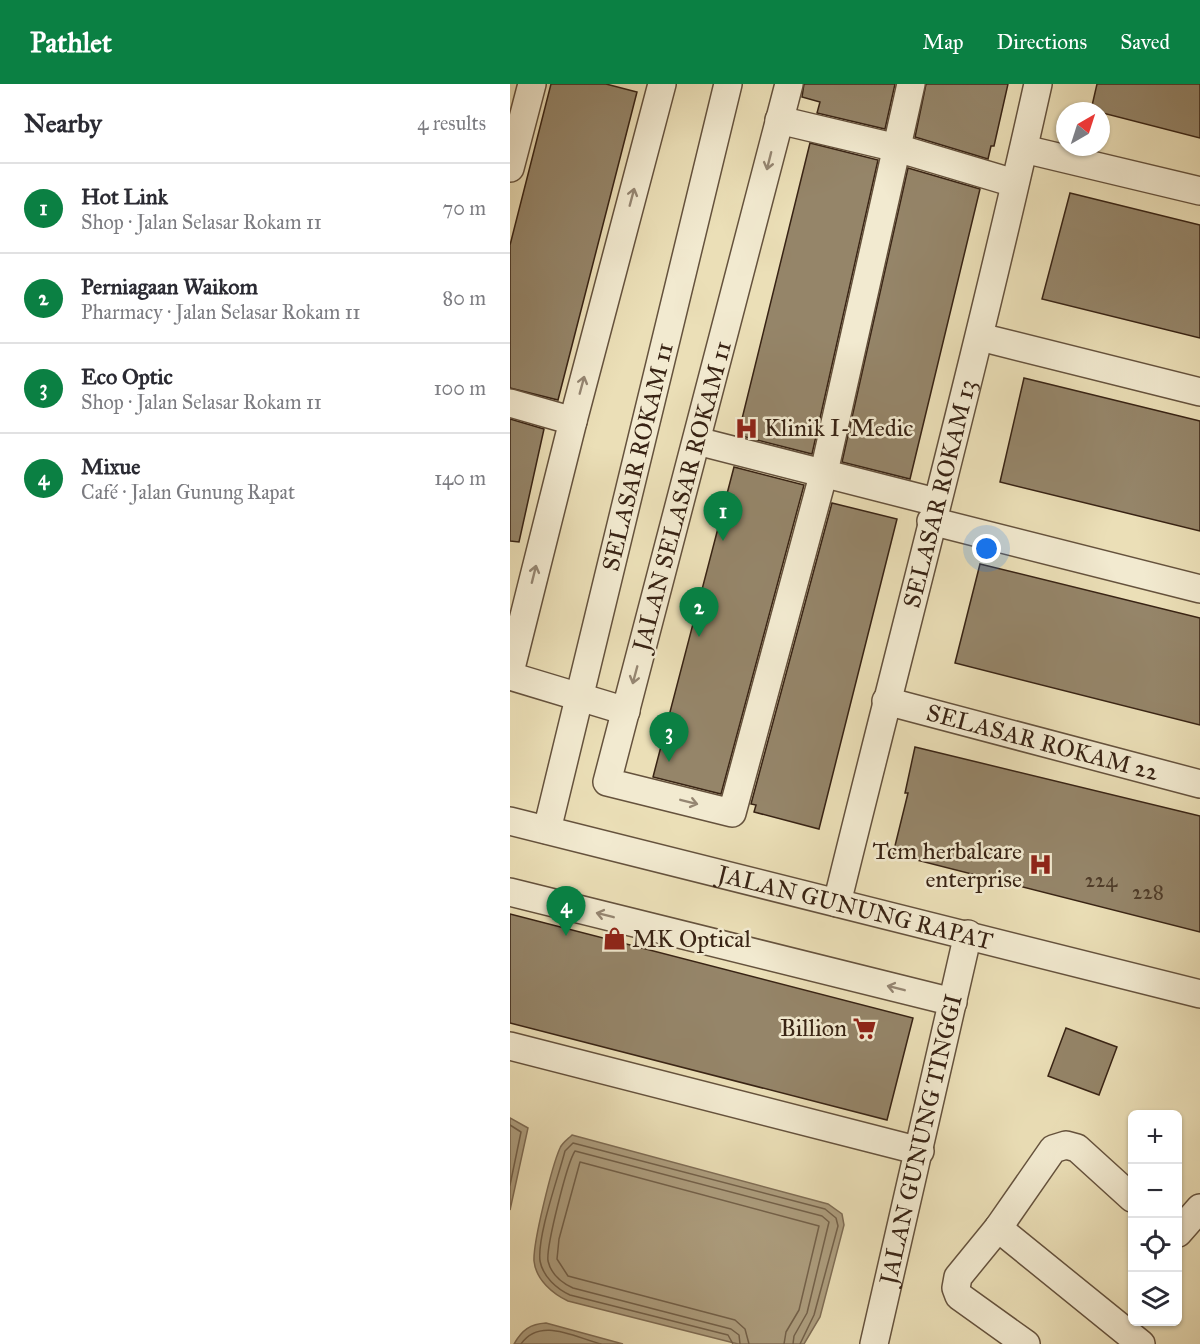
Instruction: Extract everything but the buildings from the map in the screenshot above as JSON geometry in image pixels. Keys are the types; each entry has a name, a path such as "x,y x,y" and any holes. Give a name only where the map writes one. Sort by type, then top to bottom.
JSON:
{"street":[{"path":"510,168 532,84"},
{"name":"SELASAR ROKAM 11","path":"547,830 728,84"},
{"name":"JALAN SELASAR ROKAM 11","path":"789,84 698,441 607,782 732,813 824,472"},
{"path":"824,472 911,84"},
{"name":"SELASAR ROKAM 13","path":"837,903 934,511 980,337 1038,84"},
{"path":"626,711 579,698 510,674 658,85"},
{"path":"780,120 897,148 1014,183"},
{"path":"1024,149 1200,191"},
{"path":"980,337 1200,392"},
{"path":"510,403 573,421"},
{"path":"698,441 824,472 934,511 1200,589"},
{"name":"SELASAR ROKAM 22","path":"886,701 1200,784"},
{"name":"JALAN GUNUNG RAPAT","path":"510,821 1200,994"},
{"path":"510,892 953,1002"},
{"name":"JALAN GUNUNG TINGGI","path":"874,1344 920,1152 968,934"},
{"path":"510,1046 920,1152"},
{"path":"1026,1344 959,1296 956,1288 958,1277 998,1228 1053,1149 1066,1146 1077,1148 1128,1194"},
{"path":"1182,1228 1200,1208"},
{"path":"998,1228 1141,1344"}],"water":[{"path":"510,1118 528,1128 510,1210"},
{"path":"572,1135 828,1204 842,1214 844,1225 820,1317 804,1344 738,1344 568,1301 551,1290 535,1268 535,1251 544,1204 557,1157 561,1146"},
{"path":"546,1323 623,1344 514,1344 527,1329"}],"place":[{"name":"Klinik I-Medic","path":"746,428"},
{"name":"Hot Link","path":"723,541"},
{"name":"Perniagaan Waikom","path":"699,637"},
{"name":"Eco Optic","path":"669,762"},
{"name":"Tcm herbalcare enterprise","path":"1040,865"},
{"name":"Mixue","path":"566,936"},
{"name":"MK Optical","path":"614,939"},
{"name":"Billion","path":"865,1028"}]}
